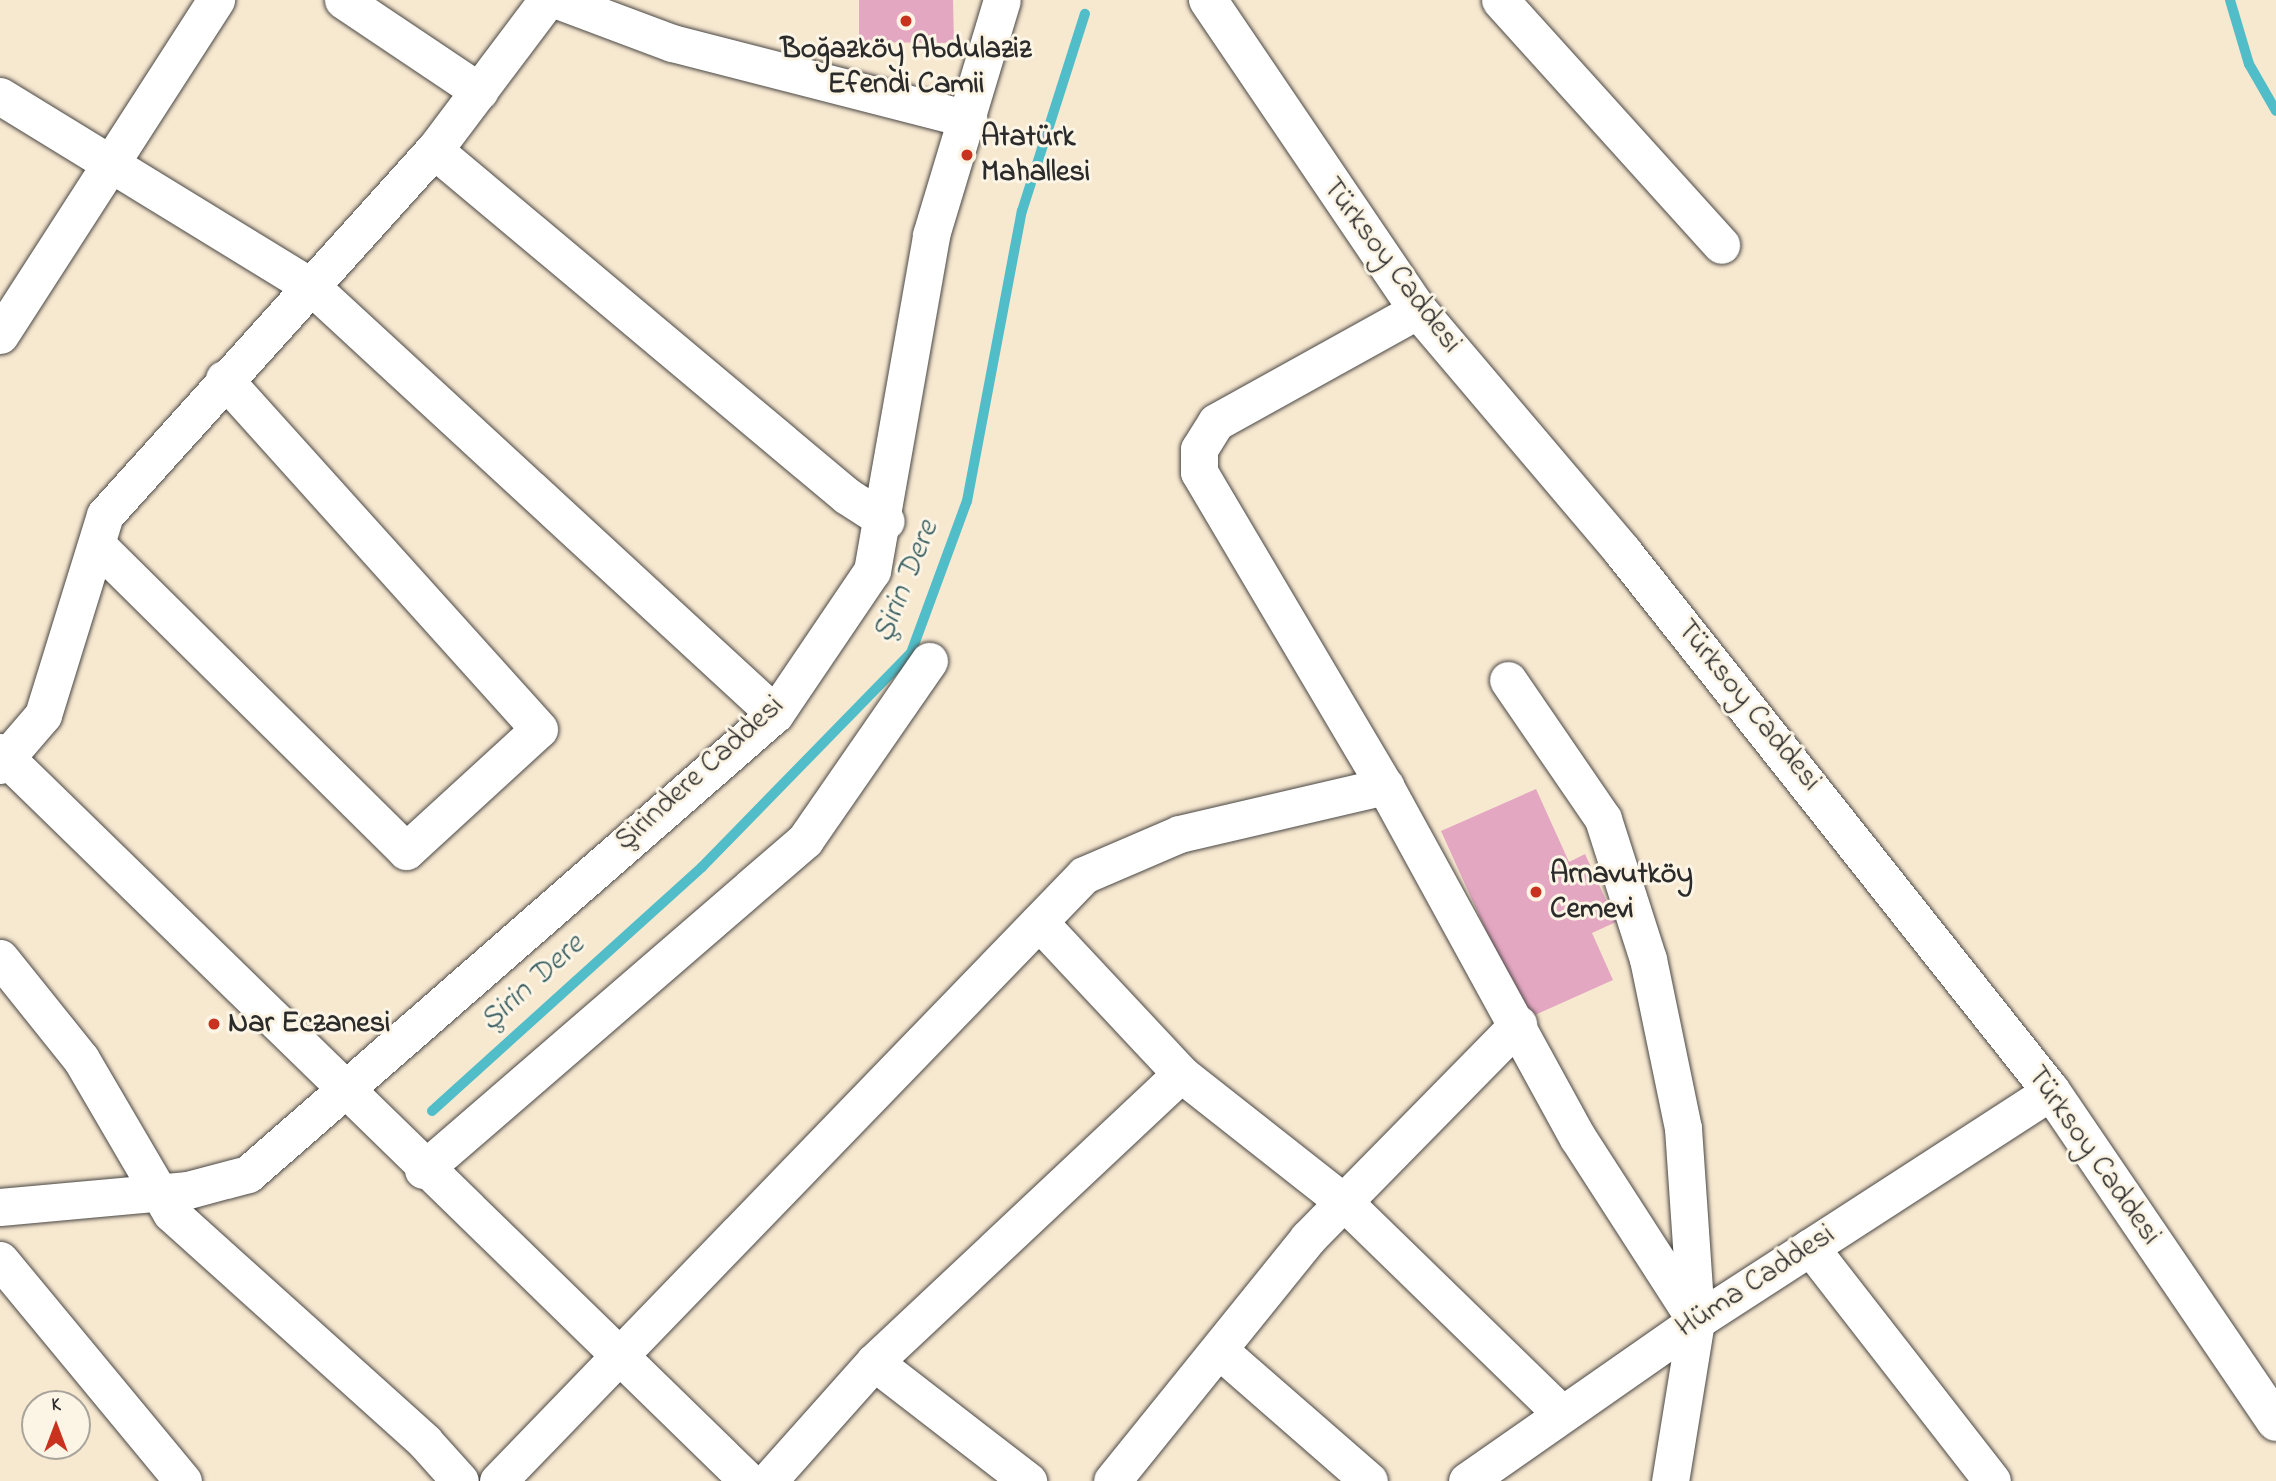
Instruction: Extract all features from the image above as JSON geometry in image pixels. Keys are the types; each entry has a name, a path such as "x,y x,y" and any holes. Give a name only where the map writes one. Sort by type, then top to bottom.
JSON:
{"main road":[{"name":"Türksoy Caddesi","path":"1208,0 1418,310 1623,552 2051,1091 2276,1422"}],"street":[{"path":"0,335 107,162 216,0"},
{"path":"342,0 479,91"},
{"path":"547,0 434,150 313,288 224,379 105,515 100,547 43,715 2,758 423,1170 748,1481"},
{"path":"557,0 672,43 968,119"},
{"name":"Şirindere Caddesi","path":"0,1207 160,1194 222,1186 248,1174 775,713 872,571 886,522 931,235 1002,0"},
{"path":"1500,0 1721,244"},
{"path":"0,96 313,288 775,713"},
{"path":"434,150 847,496 886,522"},
{"path":"1418,310 1216,422 1198,461 1203,483 1384,786 1518,1024 1578,1138 1696,1321"},
{"path":"100,547 406,851 539,729 224,379"},
{"path":"423,1170 805,840 929,661"},
{"path":"1508,680 1603,819 1648,959 1682,1128 1696,1321 1670,1481"},
{"path":"498,1481 616,1355 1084,875 1179,834 1384,786"},
{"path":"1039,922 1181,1074 1345,1203 1560,1412"},
{"path":"0,958 81,1059 171,1213 425,1442 460,1481"},
{"path":"1112,1481 1308,1238 1518,1024"},
{"path":"768,1481 874,1362 1181,1074"},
{"name":"Hüma Caddesi","path":"1467,1481 1560,1412 1696,1321 2051,1091"},
{"path":"1810,1247 1992,1481"},
{"path":"0,1260 183,1481"},
{"path":"1219,1350 1369,1481"},
{"path":"874,1362 1028,1481"}],"building":[{"name":"Boğazköy Abdulaziz Efendi Camii","path":"859,0 953,0 954,43 859,42"},
{"name":"Arnavutköy Cemevi","path":"1536,789 1569,862 1585,854 1616,922 1592,933 1613,980 1526,1019 1441,831"}],"waterway":[{"path":"2230,0 2249,64 2276,111"},
{"name":"Şirin Dere","path":"432,1111 702,867 911,653 967,501 1022,211 1085,14"}],"place":[{"name":"Boğazköy Abdulaziz Efendi Camii","path":"906,21"},
{"name":"Atatürk Mahallesi","path":"967,155"},
{"name":"Arnavutköy Cemevi","path":"1536,892"},
{"name":"Nar Eczanesi","path":"214,1024"}]}
